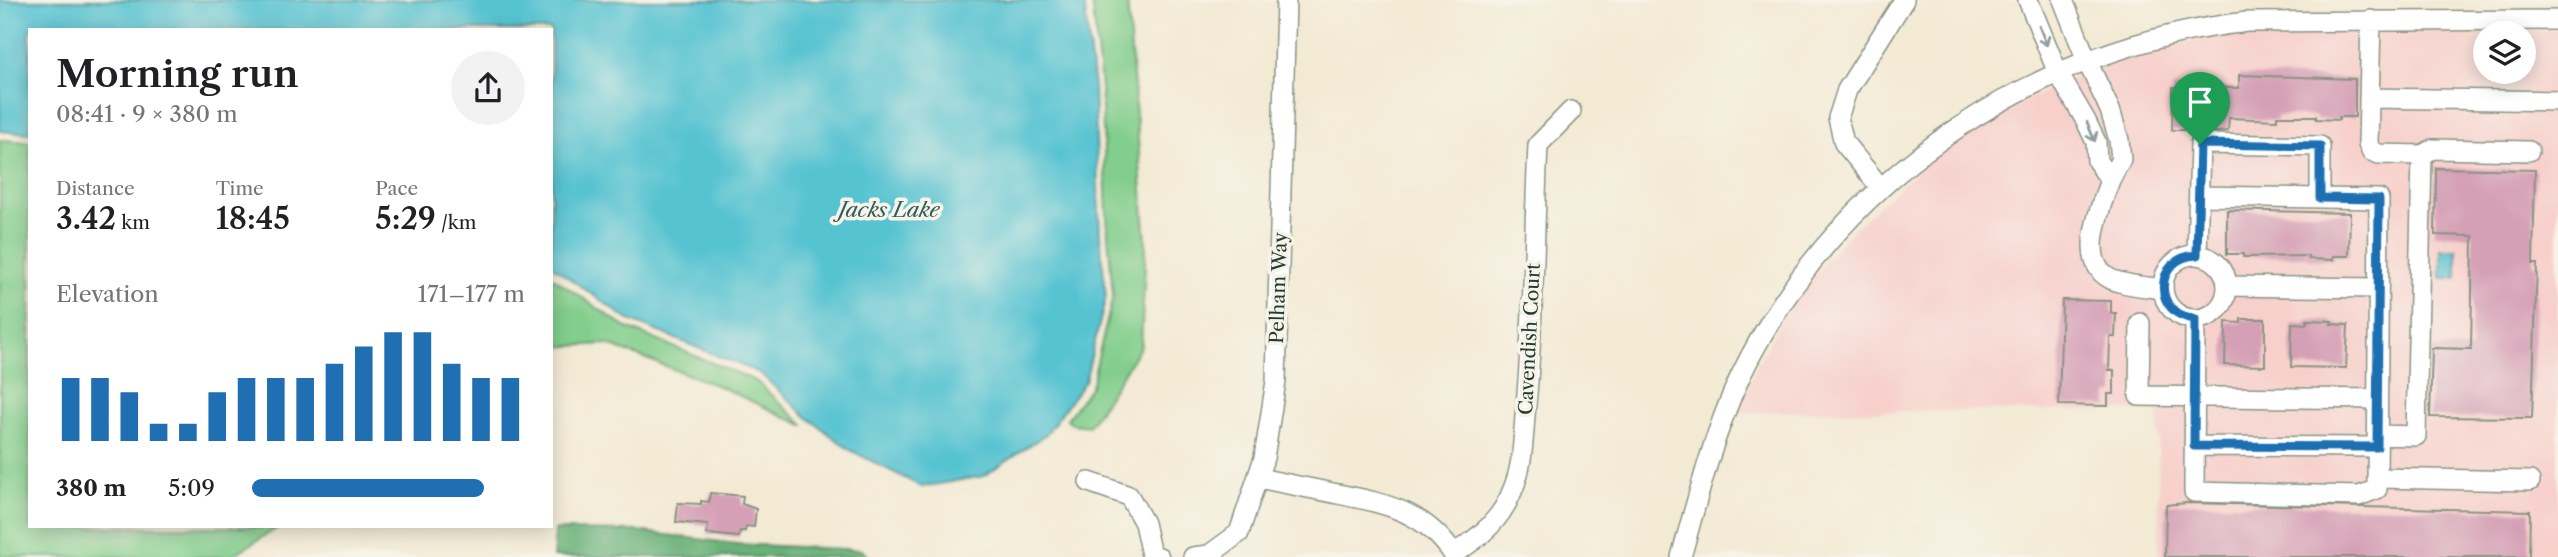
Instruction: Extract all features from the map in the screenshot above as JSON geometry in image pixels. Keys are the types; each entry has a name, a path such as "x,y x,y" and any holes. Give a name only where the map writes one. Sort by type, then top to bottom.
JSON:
{"street":[{"name":"Pelham Way","path":"1201,556 1239,533 1258,478 1272,420 1276,382 1286,0"},
{"path":"1881,188 1844,143 1838,118 1847,90 1904,0"},
{"path":"2028,0 2058,73 2086,121 2095,142 2097,161 2110,180"},
{"path":"2063,0 2110,110 2119,140 2121,159 2110,180 2094,229 2092,252 2102,272 2116,282 2164,289"},
{"path":"2371,20 2368,144 2371,151 2379,154 2422,155 2433,149 2529,150"},
{"path":"1681,557 1732,397 1749,358 1777,310 1801,275 1843,224 1925,150 1978,114 2087,61 2147,41 2206,26 2247,22 2558,20"},
{"path":"2369,98 2558,101"},
{"name":"Cavendish Court","path":"1454,556 1488,529 1502,511 1520,468 1529,371 1538,145 1571,111"},
{"path":"2197,255 2200,144 2320,146 2320,198"},
{"path":"2194,446 2377,441 2416,436 2422,155"},
{"path":"2195,319 2194,492 2359,496 2376,489 2379,199 2199,196"},
{"path":"2197,255 2218,264 2224,272 2228,286 2225,301 2218,310 2209,316 2195,319 2177,314 2169,306 2164,289 2166,274 2172,265 2180,259 2197,255"},
{"path":"2228,286 2378,288"},
{"path":"2140,323 2139,396 2377,399"},
{"path":"1258,478 1388,505 1412,515 1429,527 1454,556"},
{"path":"2376,478 2530,481"},
{"path":"1088,482 1129,496 1144,523 1151,555 1159,557"}],"shaded area":[{"path":"2473,29 2473,84 2536,84 2536,30 2558,30 2558,557 2159,557 2158,410 1736,412 1757,364 1784,316 1808,282 1850,232 1931,158 1982,123 2063,82 2149,51 2207,37 2248,32"}],"green space":[{"path":"1092,0 1127,0 1146,242 1141,346 1089,426 1072,424 1067,419 1091,386 1113,296 1101,87"},
{"path":"0,140 28,142 28,528 277,528 230,557 0,557"},
{"path":"553,277 625,327 756,381 805,426 721,387 606,344 553,347"},
{"path":"555,530 636,531 737,544 862,550 868,557 553,557"}],"water":[{"name":"Jacks Lake","path":"0,0 1084,0 1094,88 1100,235 1106,297 1085,381 1046,434 984,476 922,487 850,450 807,417 760,373 627,319 553,266 553,28 28,28 28,133 0,131"},
{"path":"2441,249 2457,249 2457,278 2441,278"}],"building":[{"path":"2239,75 2355,79 2355,117 2339,117 2339,120 2316,119 2316,116 2277,116 2277,120 2229,118 2228,131 2188,134 2188,130 2172,130 2173,87 2239,88"},
{"path":"2436,168 2535,170 2533,264 2537,264 2532,418 2430,417 2432,348 2471,349 2473,236 2435,235"},
{"path":"2227,210 2350,213 2349,256 2333,256 2333,260 2308,259 2308,256 2243,257 2243,254 2227,254"},
{"path":"2062,300 2111,301 2111,313 2116,313 2115,337 2110,337 2109,370 2114,370 2114,394 2108,394 2108,406 2059,405"},
{"path":"2241,319 2265,319 2265,366 2225,365 2226,322 2241,323"},
{"path":"2307,320 2348,325 2346,368 2291,367 2292,323 2307,324"},
{"path":"710,493 743,496 742,504 756,509 754,527 746,526 745,531 740,531 739,537 707,534 708,525 676,522 678,503 709,502"},
{"path":"2187,503 2530,511 2529,557 2165,557 2166,505"}],"route":[{"path":"2200,144 2320,146 2320,198 2379,199 2377,447 2194,446 2195,319 2177,314 2169,306 2163,285 2172,265 2189,255 2197,255 2200,144"}]}
